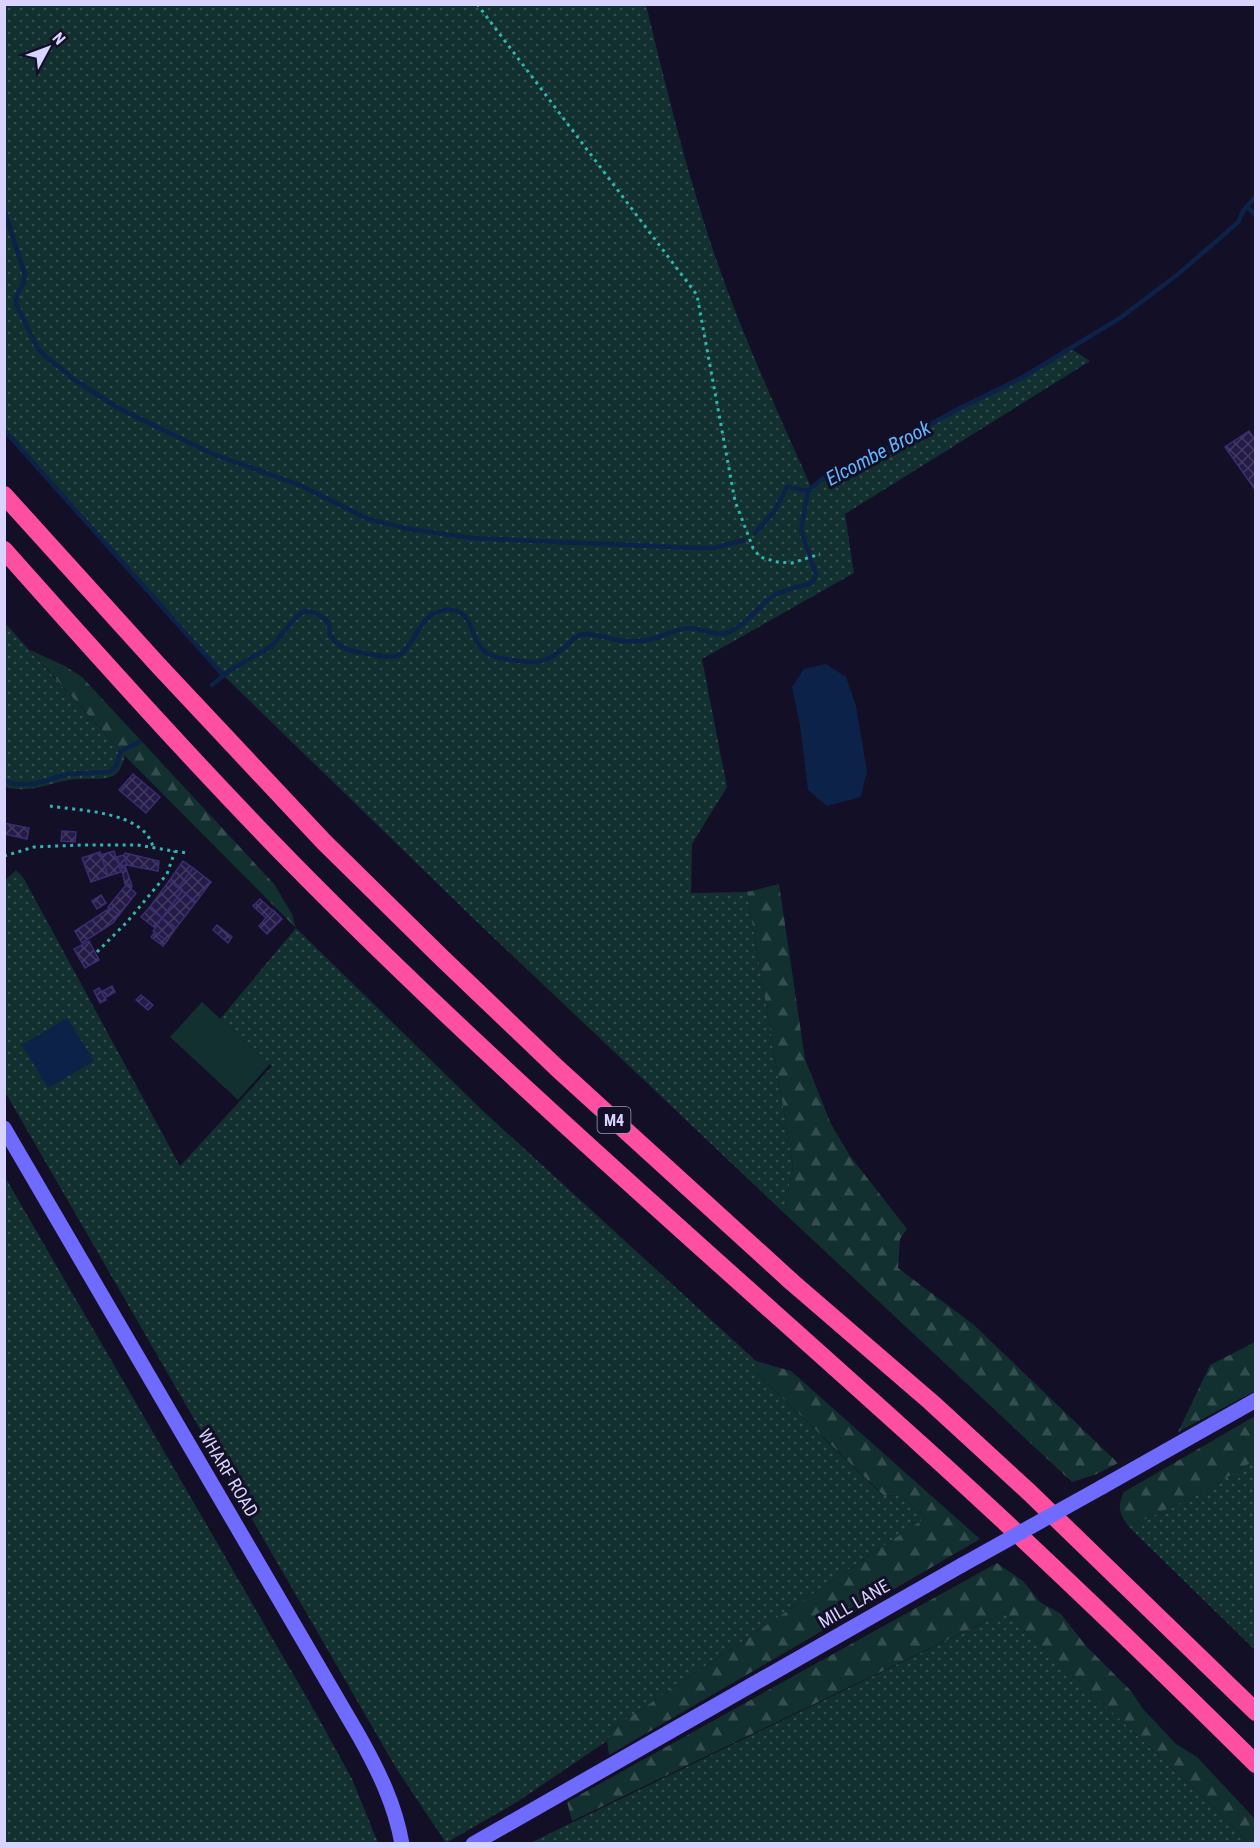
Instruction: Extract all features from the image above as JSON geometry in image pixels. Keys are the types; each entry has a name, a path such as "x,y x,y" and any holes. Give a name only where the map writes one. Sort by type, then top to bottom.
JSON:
{"highway":[{"name":"M4","path":"4,495 285,800 443,959 557,1068 775,1267 931,1402 1022,1485 1256,1712"},
{"name":"M4","path":"4,550 128,688 296,867 421,988 676,1226 982,1501 1155,1664 1256,1764"}],"street":[{"name":"WHARF ROAD","path":"4,1128 359,1736 391,1800 402,1844"},
{"name":"MILL LANE","path":"473,1844 1256,1400"}],"path":[{"path":"477,4 697,295 735,501 753,548 760,557 777,562 792,563 820,554"},
{"path":"50,806 112,816 131,822 144,831 153,848"},
{"path":"4,856 34,847 137,845 186,853"},
{"path":"97,952 127,922 167,874 175,851"}],"green space":[{"path":"4,5 646,5 683,151 720,270 757,364 811,487 822,479 857,465 956,410 1023,377 1070,348 1090,361 845,514 854,573 702,659 727,787 692,844 691,893 747,892 793,1166 784,1213 474,919 224,676 5,430"},
{"path":"4,622 125,756 116,774 106,778 67,780 25,789 5,787"},
{"path":"30,650 65,666 82,677 274,884 292,914 296,928 125,756"},
{"path":"16,870 23,877 180,1166 272,1066 220,1019 296,928 482,1110 756,1361 759,1375 883,1496 900,1495 925,1518 612,1729 607,1741 517,1802 446,1843 396,1768 5,1092 4,881"},
{"path":"779,884 805,1059 831,1124 850,1156 907,1229 900,1239 898,1268 974,1325 1118,1463 1097,1474 1072,1482 784,1213 793,1166 747,892"},
{"path":"202,1002 270,1064 238,1100 170,1037"},
{"path":"5,1177 318,1717 352,1779 378,1843 5,1843"},
{"path":"1255,1342 1255,1391 1178,1432 1210,1365"},
{"path":"756,1361 791,1371 980,1539 609,1755 607,1741 612,1729 925,1518 900,1495 884,1496 759,1375"},
{"path":"1255,1416 1255,1460 1205,1491 1129,1527 1120,1510 1124,1492"},
{"path":"1255,1460 1255,1650 1129,1527 1205,1491"},
{"path":"997,1563 1023,1581 1040,1602 1061,1614 1086,1646 1131,1691 1143,1709 1176,1744 1197,1757 1255,1819 1255,1843 1249,1843 1201,1795 1005,1612 572,1821 567,1802"},
{"path":"1005,1612 1201,1795 1249,1843 528,1844"}],"water":[{"path":"826,664 846,677 856,706 867,771 861,797 827,806 808,790 800,725 792,687 804,669"},
{"path":"67,1018 94,1061 48,1088 22,1045"}],"building":[{"path":"1249,431 1256,441 1256,491 1225,447"},
{"path":"133,774 160,797 146,813 119,790"},
{"path":"4,823 29,828 27,839 4,834"},
{"path":"62,831 76,832 75,842 61,841"},
{"path":"114,851 121,872 108,876 101,855"},
{"path":"100,852 108,876 91,882 82,858"},
{"path":"125,853 159,861 158,871 127,865"},
{"path":"124,855 127,865 120,867 117,857"},
{"path":"183,861 193,868 178,888 169,881"},
{"path":"125,865 131,889 125,884 121,867"},
{"path":"193,868 211,882 196,902 178,888"},
{"path":"169,881 182,891 162,918 149,908"},
{"path":"126,885 136,893 119,915 108,907"},
{"path":"182,891 196,902 176,928 162,918"},
{"path":"101,895 106,903 97,909 92,901"},
{"path":"260,899 273,911 266,918 253,906"},
{"path":"110,908 119,915 113,923 82,943 75,931"},
{"path":"149,908 162,918 155,928 141,917"},
{"path":"273,910 282,919 267,934 259,926"},
{"path":"162,918 176,928 167,941 153,931"},
{"path":"217,925 232,937 228,943 213,930"},
{"path":"155,932 167,941 163,946 151,937"},
{"path":"89,941 99,960 85,968 74,949"},
{"path":"112,986 115,992 105,998 101,992"},
{"path":"99,988 106,1000 100,1003 94,991"},
{"path":"141,995 153,1005 148,1010 136,1000"}],"waterway":[{"name":"Elcombe Brook","path":"212,685 230,670 272,646 297,616 305,611 324,618 329,625 330,635 345,648 388,657 402,653 429,617 447,610 456,611 467,618 483,650 493,656 525,662 549,658 580,635 586,634 622,641 639,641 687,628 717,634 727,633 745,622 773,596 812,583 816,574 801,530 808,491 822,479 857,465 956,410 1023,377 1120,318 1177,275 1227,232 1239,221 1243,211 1256,196"},
{"path":"1247,207 1256,215"},
{"path":"4,210 25,275 16,304 38,349 76,381 118,408 213,454 302,486 368,519 409,529 471,538 696,548 714,548 744,540"},
{"path":"4,430 224,676"},
{"path":"755,533 774,512 787,487 808,491"},
{"name":"Elcombe Brook","path":"4,781 15,784 34,784 68,774 109,772 116,767 121,751 139,742"}]}
